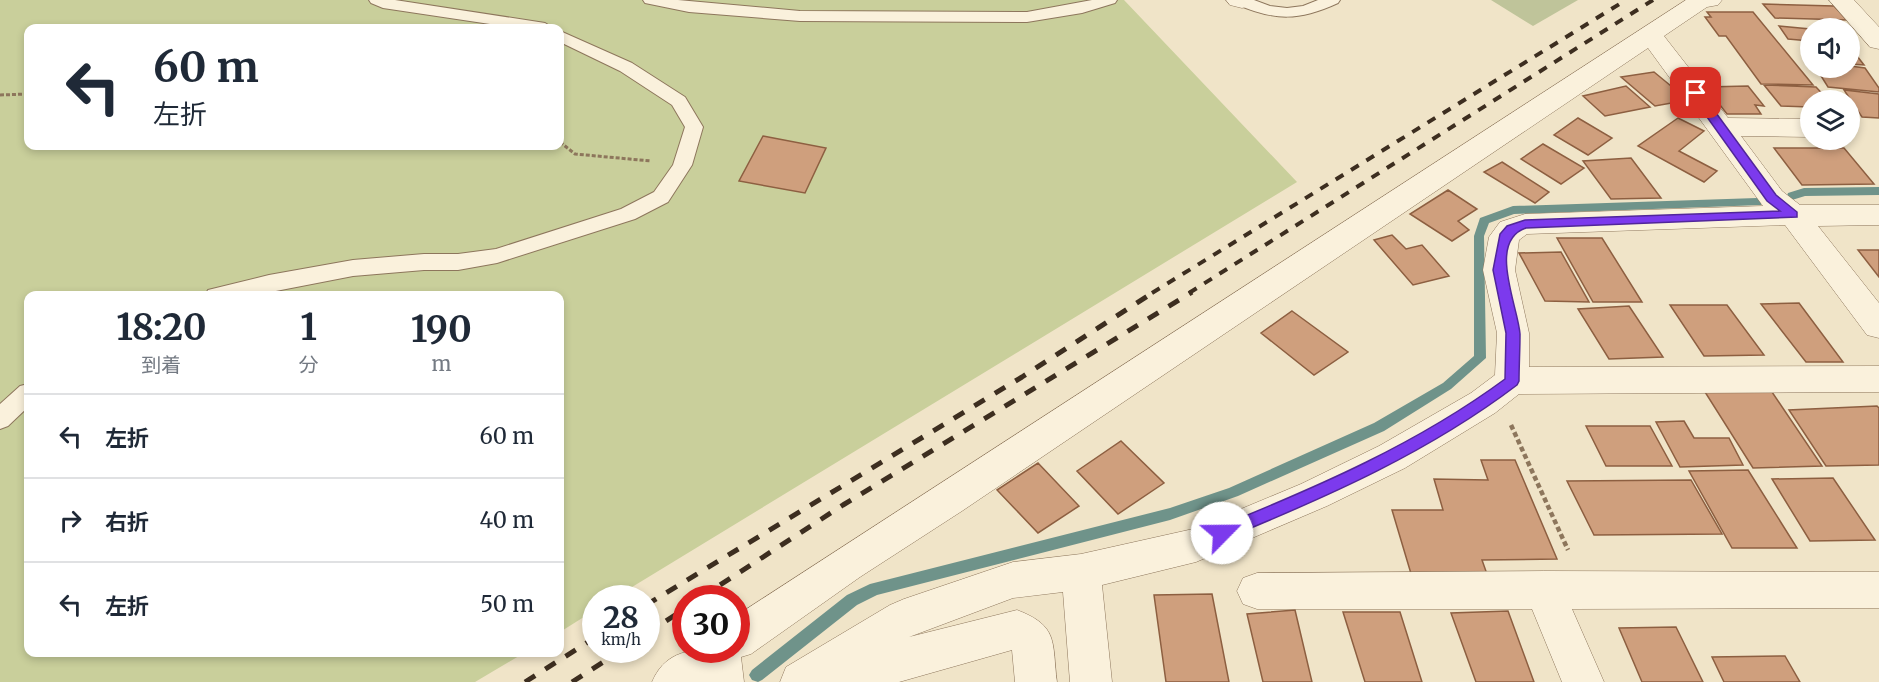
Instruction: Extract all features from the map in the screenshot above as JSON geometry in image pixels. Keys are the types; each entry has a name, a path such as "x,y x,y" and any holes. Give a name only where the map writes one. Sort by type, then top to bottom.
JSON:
{"street":[{"path":"750,638 846,565 968,487 1647,37 1681,22 1702,0 1710,0"},
{"path":"1841,0 1879,42"},
{"path":"1647,37 1658,43 1772,198 1792,214 1879,326"},
{"path":"1721,127 1800,128"},
{"path":"1512,381 1513,333 1499,270 1504,237 1511,229 1525,224 1792,214 1879,215"},
{"path":"801,682 904,618 1012,580 1081,572 1196,545 1314,495 1392,457 1483,403 1512,381 1879,379"},
{"path":"1081,572 1091,682"},
{"path":"1544,589 1583,682"},
{"path":"1257,591 1879,590"},
{"path":"851,682 906,658 1017,629 1031,638 1036,682"},
{"path":"673,682 712,663"}],"lane":[{"path":"377,0 383,3 519,24"},
{"path":"651,0 689,7 800,16 1016,16 1082,8 1109,0"},
{"path":"1241,0 1268,12 1295,14 1332,0"},
{"path":"236,291 353,268 424,262 458,262 496,256 628,214 661,197 682,165 694,127 679,100 626,68 564,38"},
{"path":"0,419 24,397"}],"path":[{"path":"0,95 24,94"},
{"path":"564,145 576,154 682,165"},
{"path":"1510,423 1587,589"}],"green space":[{"path":"0,0 1124,0 1297,182 635,585 582,585 582,618 564,629 564,291 24,291 24,657 517,657 475,682 0,682"},
{"path":"1491,0 1578,0 1533,26"}],"building":[{"path":"1763,4 1834,6 1845,18 1800,19 1775,18"},
{"path":"1707,12 1753,12 1800,69 1800,78 1807,78 1813,85 1761,84 1726,36 1719,36 1705,17 1711,17"},
{"path":"1779,26 1800,28 1800,40 1788,39"},
{"path":"1860,67 1865,68 1879,88 1879,92 1860,90 1828,87 1822,78 1860,78"},
{"path":"1654,72 1688,100 1655,106 1621,77"},
{"path":"1764,85 1816,87 1819,90 1800,90 1800,107 1781,106"},
{"path":"1626,86 1650,107 1605,116 1583,96"},
{"path":"1748,86 1764,106 1755,105 1761,114 1727,114 1706,87"},
{"path":"1860,92 1879,94 1879,118 1862,117"},
{"path":"1578,118 1612,138 1588,155 1554,135"},
{"path":"1678,118 1704,131 1679,151 1717,171 1704,182 1638,146"},
{"path":"763,136 826,148 805,193 739,181"},
{"path":"1543,144 1584,168 1561,184 1521,159"},
{"path":"1774,148 1846,150 1874,184 1802,185"},
{"path":"1631,158 1661,198 1611,199 1583,161"},
{"path":"1502,162 1549,192 1535,203 1484,172"},
{"path":"1448,190 1477,209 1458,221 1469,230 1452,241 1410,214"},
{"path":"1392,235 1406,249 1422,245 1449,276 1413,285 1374,240"},
{"path":"1557,238 1602,238 1642,302 1593,302"},
{"path":"1858,250 1879,250 1879,277"},
{"path":"1561,252 1589,302 1545,301 1519,253"},
{"path":"1799,303 1843,362 1806,362 1761,304"},
{"path":"1670,305 1727,305 1764,355 1704,356"},
{"path":"1629,306 1663,357 1609,359 1578,309"},
{"path":"1292,311 1348,352 1314,375 1261,333"},
{"path":"1705,392 1772,392 1822,466 1753,468"},
{"path":"1877,406 1879,408 1879,465 1826,466 1789,410"},
{"path":"1684,421 1694,438 1729,438 1743,465 1680,467 1656,422"},
{"path":"1586,426 1650,426 1672,466 1606,466"},
{"path":"1121,441 1164,483 1118,514 1077,471"},
{"path":"1481,460 1515,460 1557,559 1482,560 1488,577 1412,577 1392,510 1443,510 1434,479 1488,480"},
{"path":"1038,463 1079,506 1038,533 997,490"},
{"path":"1748,470 1797,548 1732,548 1689,471"},
{"path":"1833,478 1875,540 1810,541 1772,479"},
{"path":"1691,480 1722,534 1594,535 1567,481"},
{"path":"1212,594 1229,682 1166,682 1154,595"},
{"path":"1295,610 1312,682 1263,682 1247,614"},
{"path":"1508,611 1534,682 1476,682 1451,613"},
{"path":"1343,612 1400,612 1422,682 1365,682"},
{"path":"1676,627 1703,682 1642,682 1619,628"},
{"path":"1785,656 1800,682 1724,682 1712,657"}],"waterway":[{"path":"1792,196 1804,192 1879,191"},
{"path":"757,675 852,600 875,589 1170,514 1233,492 1379,427 1447,386 1480,358 1479,236 1484,221 1513,210 1757,202"}],"railway":[{"path":"1152,293 1626,0"},
{"path":"1189,293 1653,0"},
{"path":"660,597 1022,377 1154,292"},
{"path":"720,585 843,505 1192,292"},
{"path":"660,625 672,617"},
{"path":"525,682 582,646"},
{"path":"572,682 602,663"}],"route":[{"path":"1222,533 1314,495 1392,457 1483,403 1512,381 1513,333 1499,270 1504,237 1511,229 1525,224 1792,214 1772,198 1696,93"}]}
